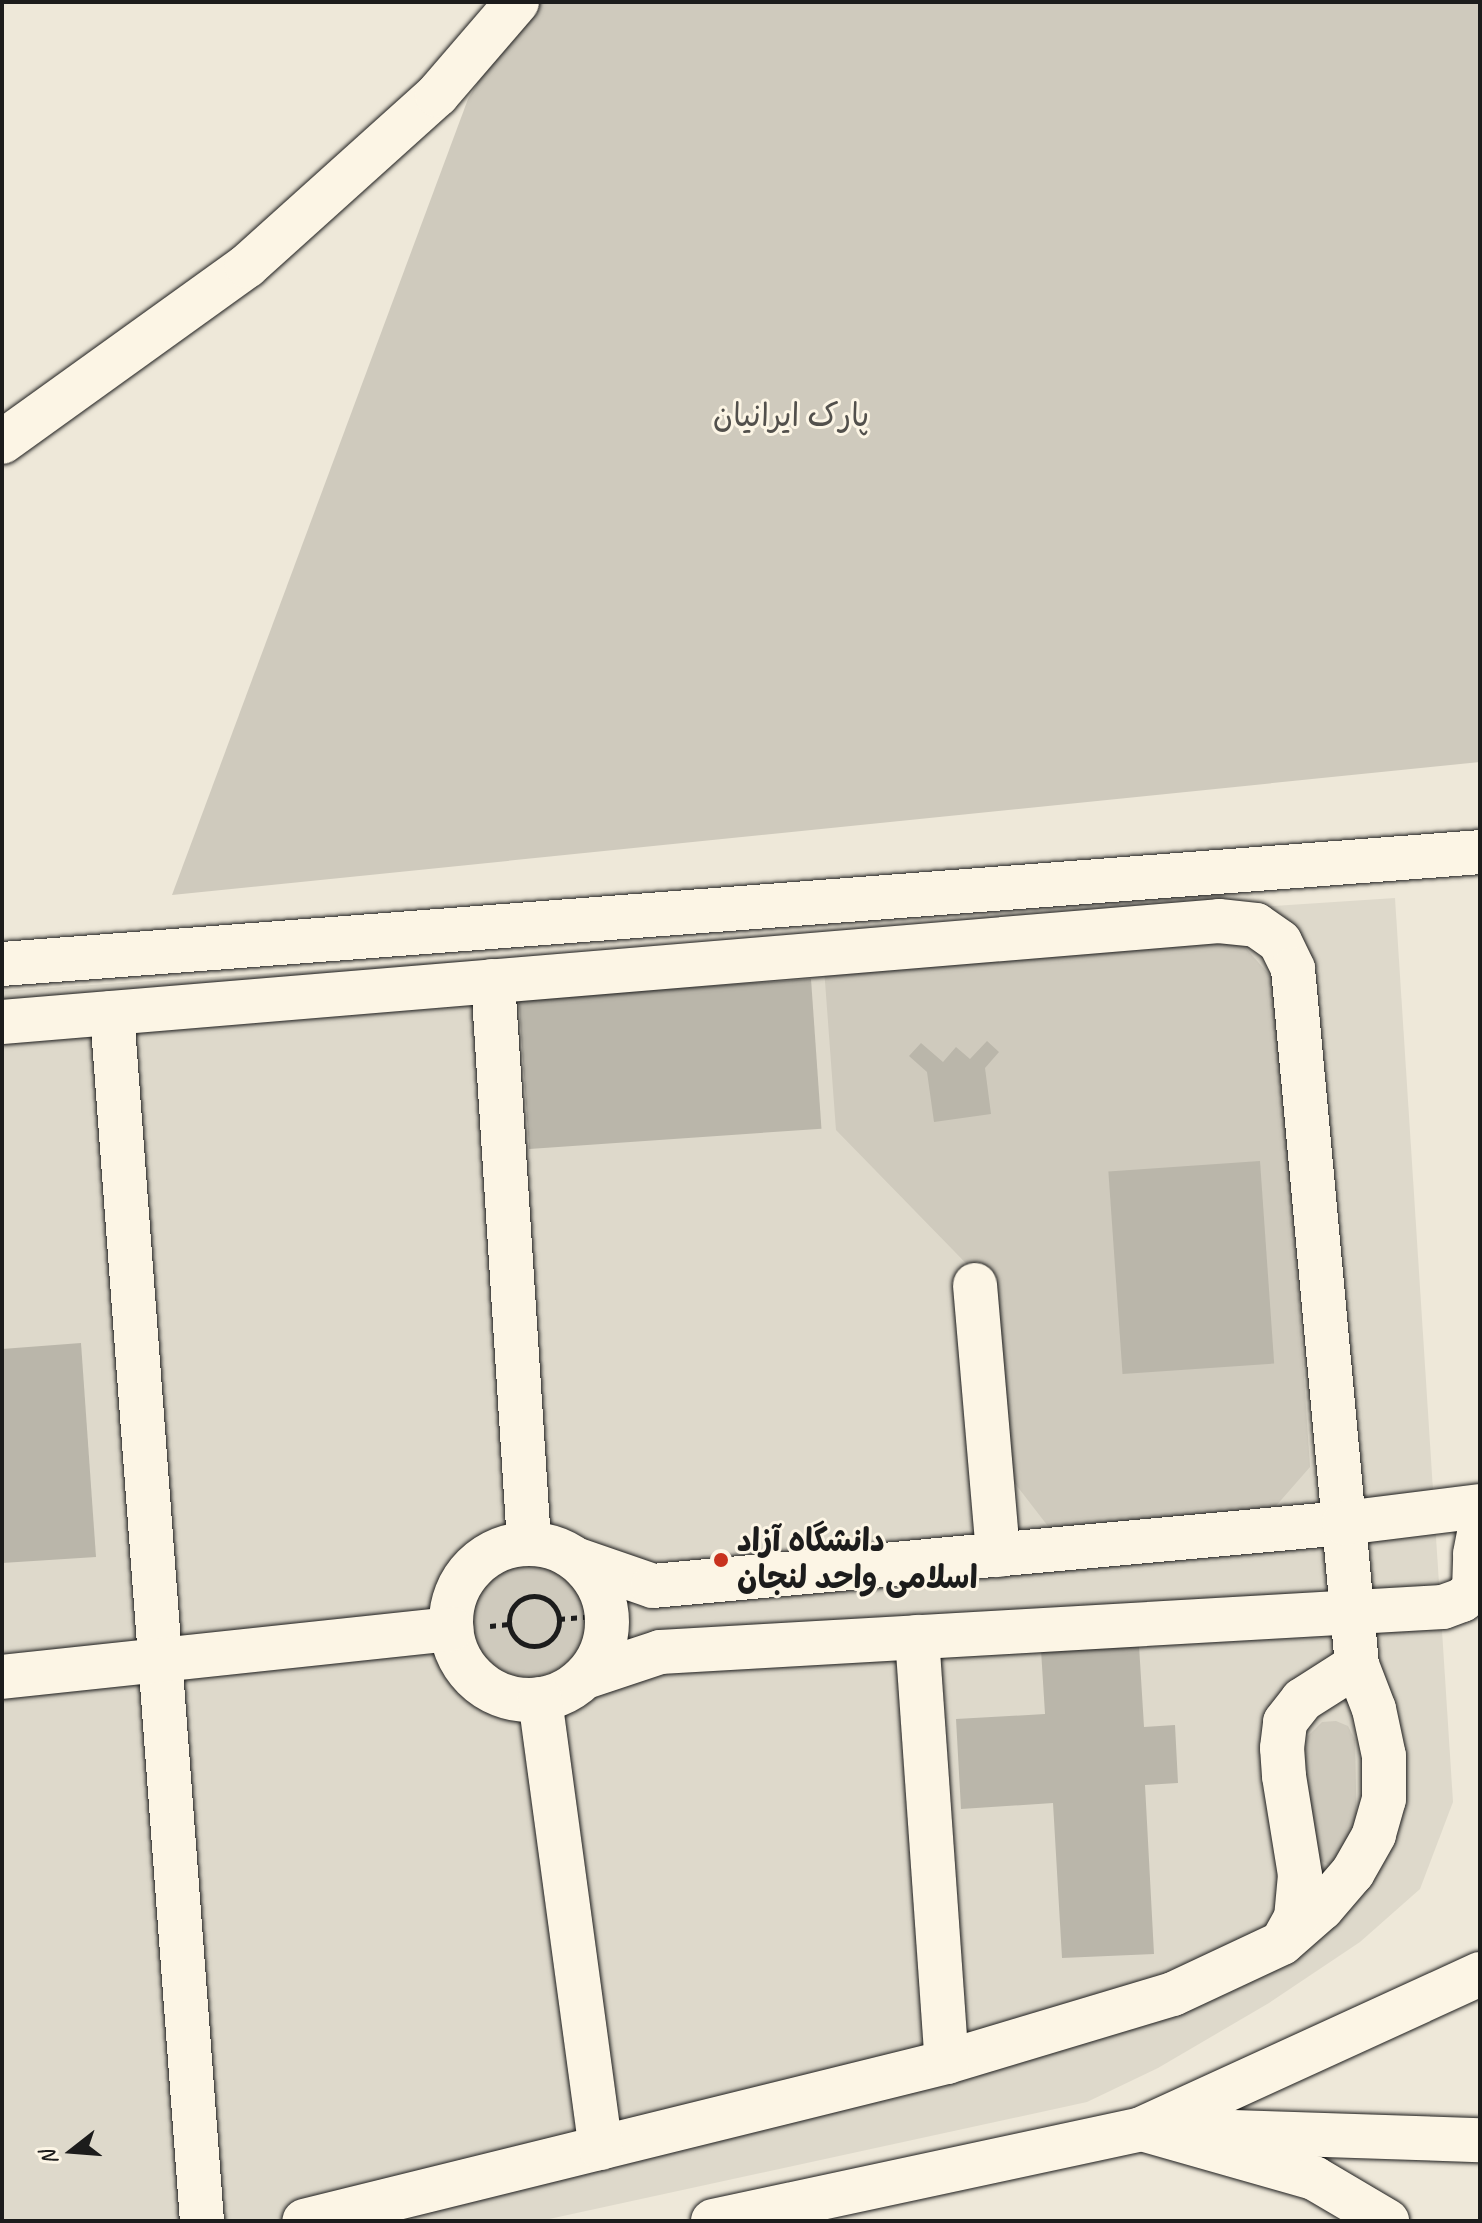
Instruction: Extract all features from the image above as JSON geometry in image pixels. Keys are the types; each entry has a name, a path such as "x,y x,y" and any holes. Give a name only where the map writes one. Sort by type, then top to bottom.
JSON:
{"street":[{"path":"2,442 247,266 437,95 517,2"},
{"path":"2,964 1480,852"},
{"path":"2,1022 1219,921 1256,925 1280,942 1293,969 1357,1665 1374,1709 1384,1756 1384,1799 1374,1835 1353,1872 1322,1908 1282,1943 1173,1994 947,2062 304,2221"},
{"path":"493,981 529,1543"},
{"path":"112,1013 202,2221"},
{"path":"975,1285 998,1555"},
{"path":"1480,1506 1344,1523 653,1586 578,1560 555,1548 529,1543 504,1547 481,1560 463,1579 453,1603 451,1629 457,1653 471,1674 491,1690 515,1699 540,1699 564,1692 585,1677 660,1652 1443,1607 1462,1600 1474,1590 1475,1554 1480,1529"},
{"path":"578,1560 595,1580 606,1615 600,1655 585,1677"},
{"path":"2,1677 451,1629"},
{"path":"917,1637 947,2062"},
{"path":"1282,1943 1296,1918 1300,1887 1284,1776 1282,1748 1285,1722 1302,1700 1357,1665"},
{"path":"540,1699 601,2148"},
{"path":"713,2221 1142,2129 1480,1974"},
{"path":"1142,2129 1480,2140"},
{"path":"1142,2129 1314,2178 1387,2221"}],"path":[{"path":"530,1596 553,1604 559,1619 550,1641 535,1647 519,1642 509,1619 516,1604 530,1596"},
{"path":"559,1619 606,1615"}],"shaded area":[{"name":"دانشگاه آزاد اسلامی واحد لنجان","path":"1395,898 1453,1802 1420,1889 1360,1942 1269,2003 1158,2068 1087,2102 540,2221 2,2221 2,991"}],"green space":[{"name":"پارک ایرانیان","path":"527,2 1480,2 1480,762 172,895 468,99"},
{"path":"1237,938 1278,985 1310,1467 1269,1514 1054,1534 1010,1477 994,1292 836,1130 824,968"},
{"path":"529,1565 551,1569 569,1581 581,1599 585,1621 581,1643 569,1661 551,1673 529,1677 507,1673 489,1661 477,1643 473,1621 477,1599 489,1581 507,1569"},
{"path":"1336,1721 1348,1726 1355,1740 1357,1839 1330,1865 1315,1858 1311,1841 1305,1748 1308,1736 1322,1722"}],"building":[{"path":"811,979 821,1129 529,1149 519,999"},
{"path":"987,1041 999,1052 985,1068 991,1114 934,1122 927,1072 909,1056 921,1043 943,1062 956,1047 970,1059"},
{"path":"1260,1161 1274,1364 1123,1374 1108,1172"},
{"path":"81,1343 96,1557 2,1563 2,1349"},
{"path":"1138,1629 1144,1727 1175,1725 1178,1783 1145,1785 1154,1954 1062,1958 1053,1803 961,1809 956,1719 1045,1714 1040,1634"}],"place":[{"name":"دانشگاه آزاد اسلامی واحد لنجان","path":"721,1560"}]}
